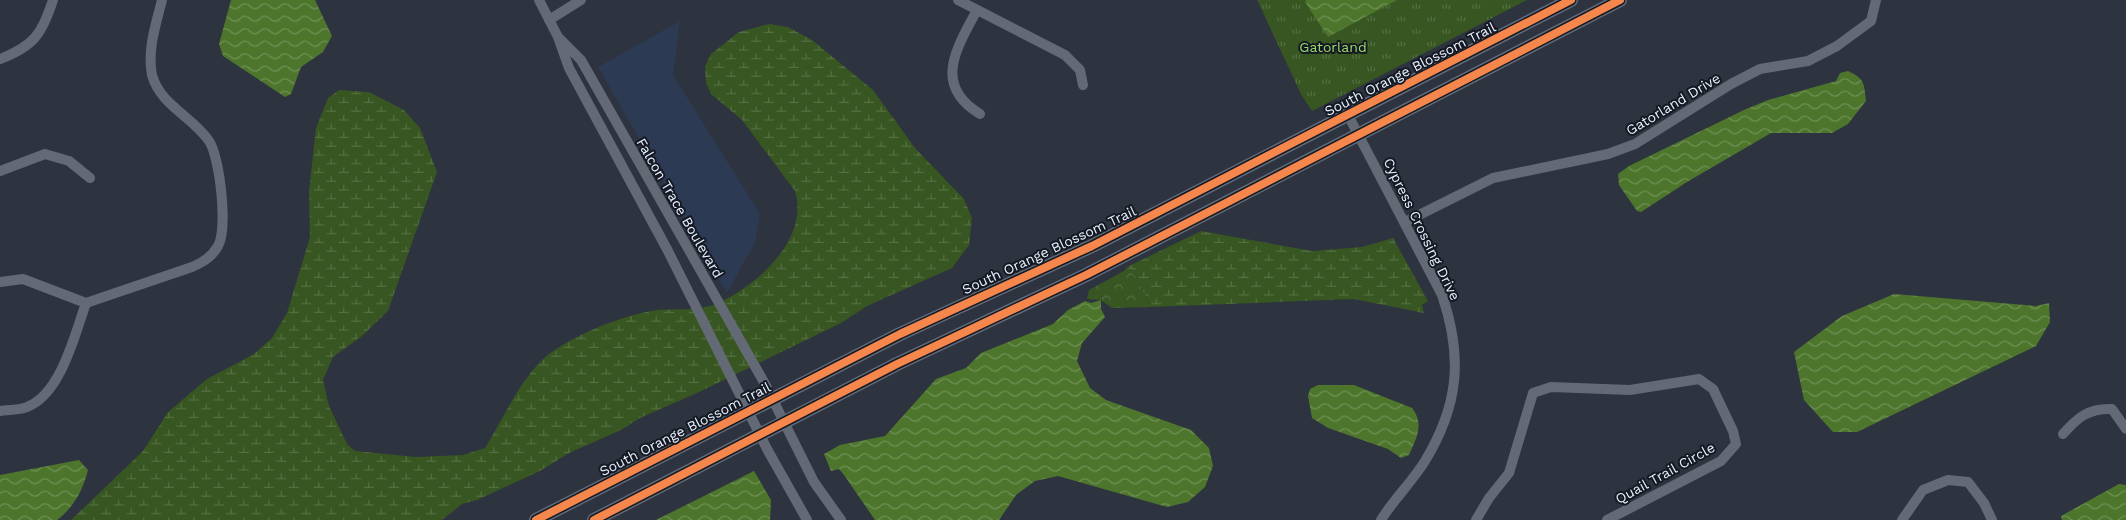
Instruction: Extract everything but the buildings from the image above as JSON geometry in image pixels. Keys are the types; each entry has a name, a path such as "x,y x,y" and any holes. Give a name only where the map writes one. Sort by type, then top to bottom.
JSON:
{"main road":[{"name":"South Orange Blossom Trail","path":"536,520 772,398 929,321 1092,246 1571,0"},
{"path":"594,520 896,364 1095,271 1620,0"}],"street":[{"path":"0,59 22,51 45,26 53,0"},
{"path":"0,282 23,279 86,303 192,267 208,259 220,244 223,221 217,158 214,150 197,124 177,110 161,93 152,76 150,48 162,0"},
{"name":"Falcon Trace Boulevard","path":"539,0 558,37 568,68 668,251 760,435 807,520"},
{"path":"549,20 581,0"},
{"path":"958,0 1065,54 1080,70 1084,85"},
{"name":"Gatorland Drive","path":"1404,222 1493,178 1608,154 1635,144 1731,84 1760,70 1808,61 1837,46 1871,21 1876,0"},
{"path":"977,10 955,52 952,76 967,106 980,114"},
{"name":"Falcon Trace Boulevard","path":"558,37 581,60 772,398 814,482 840,520"},
{"name":"Cypress Crossing Drive","path":"1348,115 1442,295 1452,324 1455,364 1454,390 1449,412 1425,461 1381,520"},
{"path":"0,171 45,154 70,162 90,178"},
{"path":"0,411 28,407 48,390 64,364 86,303"},
{"name":"Quail Trail Circle","path":"1476,520 1489,498 1508,473 1533,393 1551,387 1630,390 1699,380 1713,389 1733,430 1736,444 1721,462 1607,520"},
{"path":"2064,434 2075,421 2097,408 2112,409 2126,429"},
{"path":"1902,520 1923,490 1948,480 1968,482 1984,503 1992,520"}],"shaded area":[{"path":"680,21 673,75 760,214 755,242 727,293 598,67"}],"green space":[{"name":"Gatorland","path":"1257,0 1527,0 1312,111 1302,96"},
{"path":"769,24 788,27 812,40 873,90 915,148 964,199 972,218 969,245 952,268 867,306 841,323 697,393 640,418 621,430 569,453 540,471 477,500 462,504 442,520 71,520 143,451 168,412 207,379 254,354 272,338 287,313 310,237 309,191 316,128 328,98 339,90 369,92 404,110 420,128 437,172 388,311 362,336 333,357 323,380 329,406 347,444 355,451 416,457 463,455 485,448 530,373 559,347 595,328 621,319 654,311 689,309 713,305 729,298 745,287 761,275 786,244 794,227 797,209 795,191 742,120 711,94 706,83 705,66 711,54 739,32"},
{"path":"1201,231 1312,251 1362,247 1393,238 1428,301 1422,305 1424,313 1354,299 1151,307 1136,277 1127,267"},
{"path":"1127,267 1136,277 1151,307 1112,308 1101,300 1087,299 1089,290 1124,271"}],"water":[{"path":"231,0 315,0 332,36 323,52 301,67 291,94 285,97 223,56 219,44"},
{"path":"1306,0 1397,0 1328,37 1305,2"},
{"path":"1848,71 1863,82 1866,101 1848,124 1832,133 1771,133 1687,182 1641,212 1637,211 1619,185 1618,174 1629,166 1746,109 1768,100 1836,81 1840,73"},
{"path":"1894,294 2036,306 2049,303 2050,322 2036,346 1857,432 1833,432 1804,400 1794,352 1842,316"},
{"path":"1101,300 1101,309 1105,317 1082,343 1077,361 1090,388 1106,400 1191,430 1209,448 1213,466 1205,487 1188,502 1167,507 1058,476 1035,481 1016,495 999,520 875,520 839,469 831,471 824,454 840,445 885,436 936,379 966,368 981,353 1053,324 1068,310 1085,301 1091,303"},
{"path":"1318,385 1354,385 1412,408 1416,414 1419,426 1409,455 1401,458 1388,449 1328,428 1312,418 1308,396 1310,389"},
{"path":"79,460 88,470 83,484 73,504 57,520 0,520 0,475"},
{"path":"754,471 771,500 770,520 656,520"},
{"path":"2119,484 2126,485 2126,520 2062,520 2061,516"}],"cycle path":[{"path":"536,520 900,334 1092,246 1571,0"},
{"path":"594,520 897,364 1086,275 1620,0"}]}
